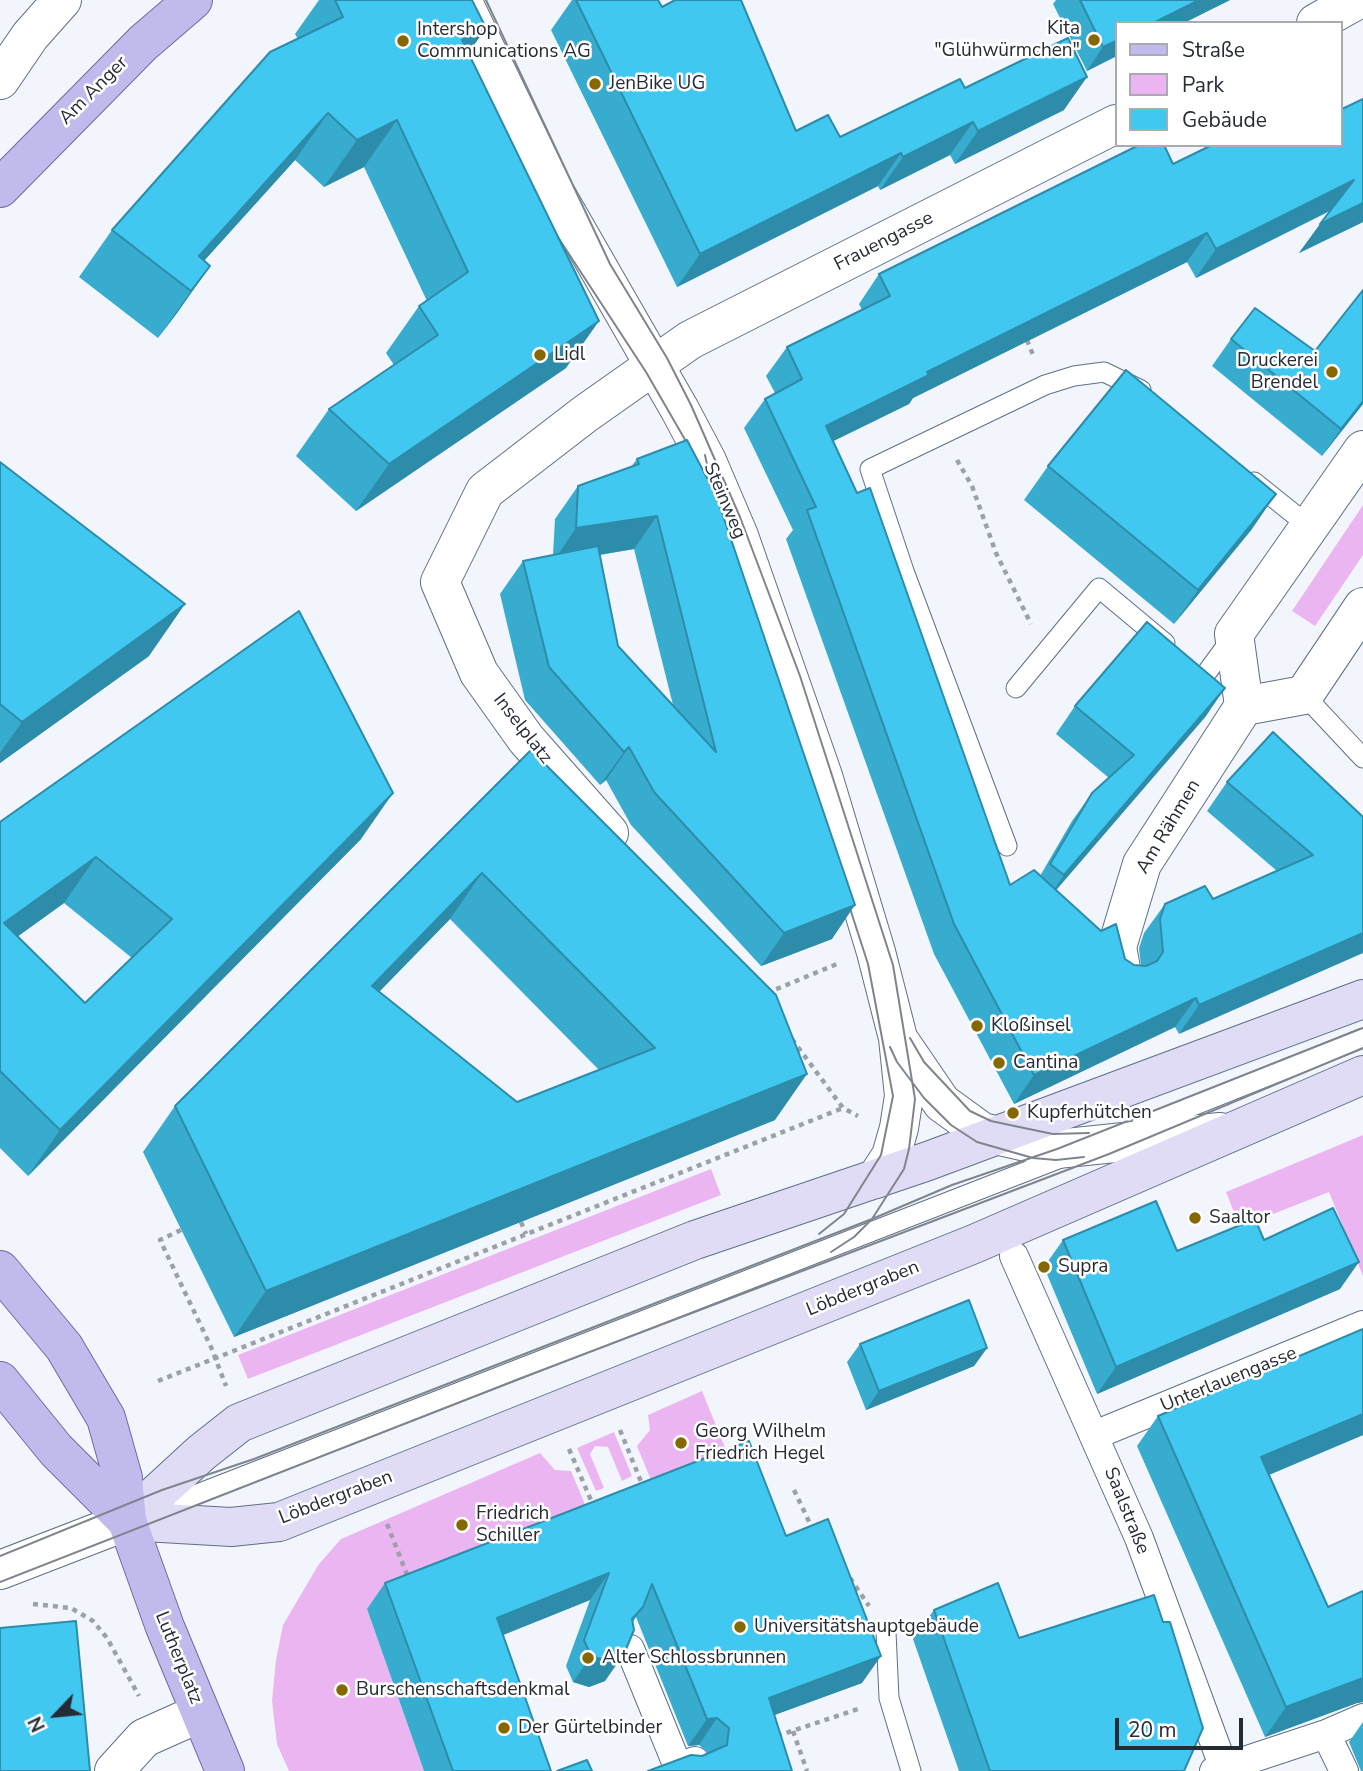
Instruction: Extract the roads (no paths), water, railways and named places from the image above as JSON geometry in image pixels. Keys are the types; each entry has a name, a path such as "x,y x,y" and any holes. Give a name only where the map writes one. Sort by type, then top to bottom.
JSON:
{"main road":[{"name":"Am Anger","path":"0,188 143,43 193,0"},
{"path":"127,1521 201,1453 239,1423 695,1240 999,1135 1363,999"},
{"name":"Löbdergraben","path":"127,1521 230,1527 279,1522 913,1269 1363,1075"},
{"name":"Lutherplatz","path":"0,1270 64,1348 106,1418 123,1478 127,1521 184,1719"},
{"name":"Lutherplatz","path":"0,1381 55,1450 127,1521"},
{"path":"184,1719 225,1771"}],"street":[{"path":"0,80 30,36 62,0"},
{"name":"Steinweg","path":"462,0 553,189 707,461 740,536 823,776 876,952 898,1038 904,1096 891,1156 876,1179"},
{"path":"1320,21 1357,0"},
{"name":"Frauengasse","path":"655,366 691,340 1114,125"},
{"name":"Inselplatz","path":"636,863 526,739 479,673 440,582 485,491 585,414 655,366"},
{"path":"1363,450 1234,634 1244,706 1304,695 1363,607"},
{"name":"Am Rähmen","path":"1122,974 1116,947 1142,864 1244,706"},
{"name":"Steinweg","path":"898,1038 942,1103 966,1123 982,1132 999,1135"},
{"name":"Löbdergraben","path":"999,1135 1058,1149 1228,1132"},
{"name":"Saalstraße","path":"1014,1256 1096,1435 1139,1538 1221,1770"},
{"name":"Unterlauengasse","path":"1096,1435 1363,1325"},
{"path":"0,1570 127,1521"},
{"path":"630,1649 678,1767 695,1761"},
{"path":"1221,1770 1326,1734 1363,1718"},
{"name":"Lutherplatz","path":"120,1763 144,1738 184,1719"},
{"path":"1326,1734 1344,1771"}],"lane":[{"path":"1007,846 904,571 870,469 1045,385 1074,376 1104,372 1134,384 1154,401"},
{"path":"1237,468 1310,527"},
{"path":"1016,688 1099,588 1244,706"},
{"path":"1205,675 1234,634"},
{"path":"1304,695 1363,758"},
{"path":"127,1521 1363,1038"},
{"path":"886,1632 889,1699 911,1771"}],"tram line":[{"path":"486,0 610,264 667,358 691,405 740,517 800,676 893,965 915,1099 909,1149 904,1169 872,1219 854,1237 831,1252"},
{"path":"552,228 646,372 695,457"},
{"path":"705,455 714,497"},
{"path":"819,1234 844,1214 881,1155 893,1096 868,964 845,893"},
{"path":"0,1556 162,1490 254,1459 872,1219 952,1185 1057,1149 1363,1028"},
{"path":"910,1038 924,1062 970,1111 991,1121 1053,1134 1089,1133"},
{"path":"890,1047 897,1062 924,1098 951,1125 977,1142 1033,1158 1056,1160 1084,1157"},
{"path":"0,1582 524,1377 1109,1154 1363,1048"}],"place":[{"name":"Kita \"Glühwürmchen\"","path":"1094,40"},
{"name":"Intershop Communications AG","path":"403,41"},
{"name":"JenBike UG","path":"595,84"},
{"name":"Lidl","path":"540,355"},
{"name":"Druckerei Brendel","path":"1332,372"},
{"name":"Kloßinsel","path":"977,1026"},
{"name":"Cantina","path":"999,1063"},
{"name":"Kupferhütchen","path":"1013,1113"},
{"name":"Saaltor","path":"1195,1218"},
{"name":"Supra","path":"1044,1267"},
{"name":"Georg Wilhelm Friedrich Hegel","path":"681,1443"},
{"name":"Friedrich Schiller","path":"462,1525"},
{"name":"Universitätshauptgebäude","path":"740,1627"},
{"name":"Alter Schlossbrunnen","path":"588,1658"},
{"name":"Burschenschaftsdenkmal","path":"342,1690"},
{"name":"Der Gürtelbinder","path":"504,1728"}]}
